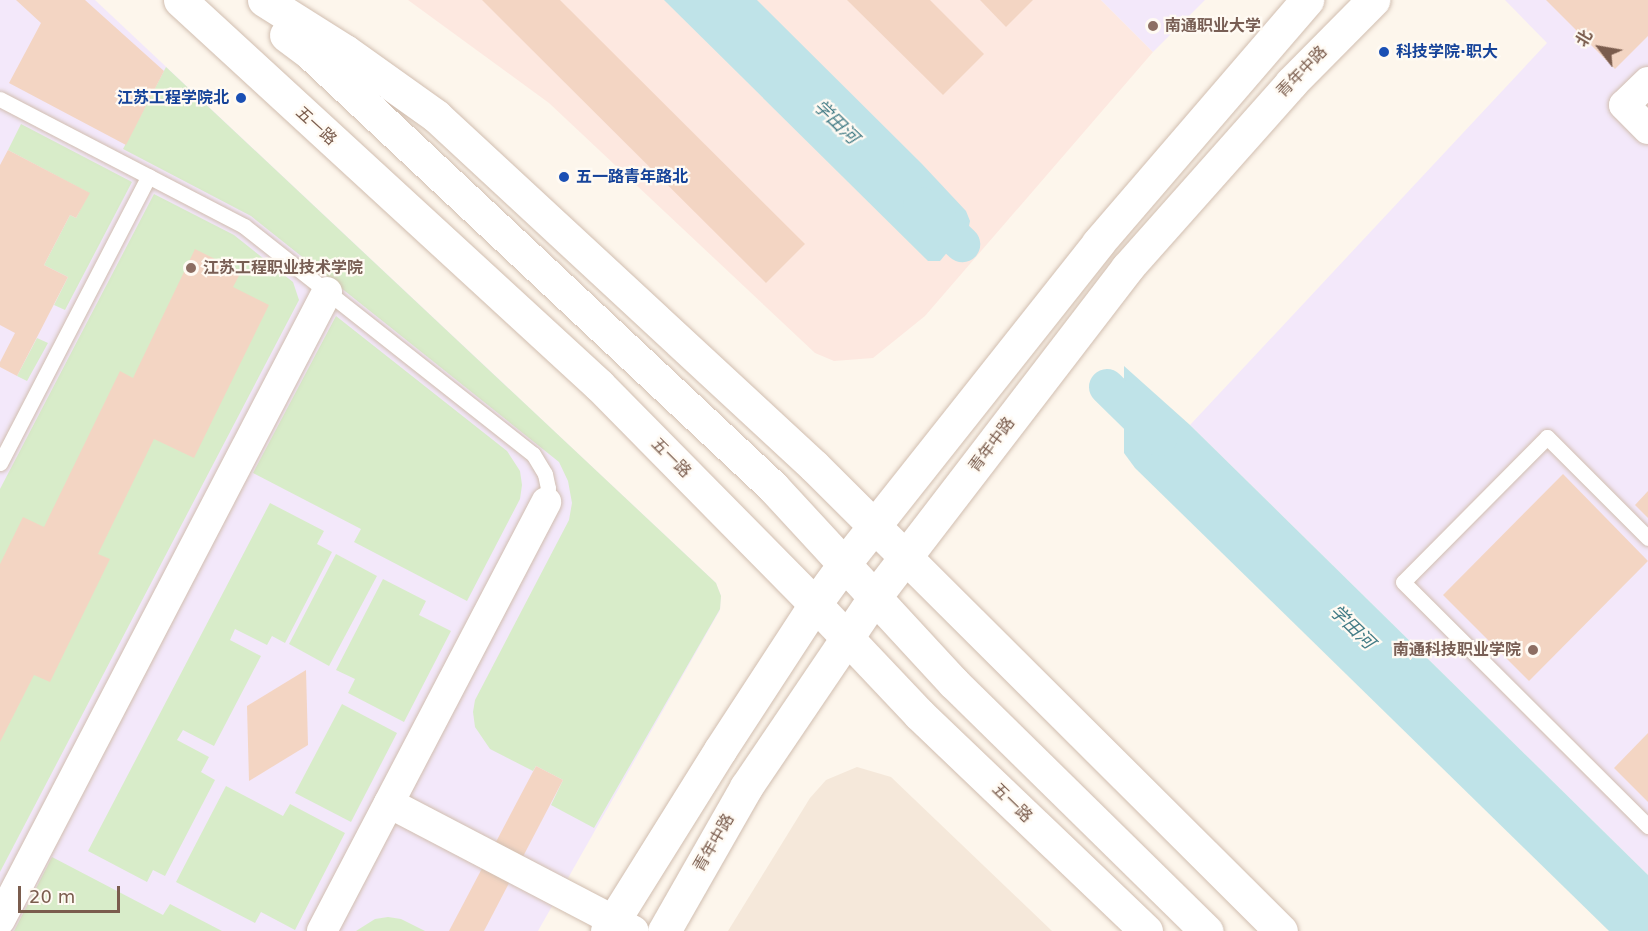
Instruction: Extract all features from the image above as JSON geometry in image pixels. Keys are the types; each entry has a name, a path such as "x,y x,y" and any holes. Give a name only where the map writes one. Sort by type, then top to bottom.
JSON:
{"main road":[{"name":"五一路","path":"180,0 599,385 815,604 919,714 1146,931"},
{"path":"242,0 311,54 773,487 954,683 1206,931"},
{"path":"264,0 345,51 436,116 814,466 907,557 945,599 1281,931"},
{"path":"618,927 815,604 844,564 1098,243 1307,0"},
{"name":"青年中路","path":"664,931 746,787 874,598 1126,268 1291,83 1373,0"}],"street":[{"path":"1648,82 1624,105 1648,129"},
{"path":"0,920 327,292"},
{"path":"322,931 546,502"},
{"path":"389,802 618,927"}],"lane":[{"path":"0,99 244,226 533,454 545,474 548,488 546,502"},
{"path":"0,463 149,176"},
{"path":"1648,538 1547,437 1403,582 1648,826"}],"shaded area":[{"name":"江苏工程职业技术学院","path":"0,0 95,0 716,583 721,596 720,610 538,931 0,931"},
{"path":"408,0 1101,0 1153,52 925,316 873,358 834,361 815,353 549,103"},
{"name":"南通职业大学","path":"1101,0 1205,0 1153,52"},
{"name":"南通科技职业学院","path":"1505,0 1648,0 1648,875 1190,425 1547,43"},
{"path":"857,767 891,777 1052,931 728,931 810,798 826,780"}],"green space":[{"path":"166,67 716,583 721,596 720,609 594,828 551,805 563,780 536,766 533,771 490,749 475,727 473,712 475,700 569,520 572,503 568,481 559,462 251,216 123,149"},
{"path":"21,124 132,182 65,310 54,305 68,277 44,265 70,215 76,218 89,193 8,150"},
{"path":"154,194 234,235 293,282 299,300 0,872 0,489"},
{"path":"336,316 507,451 520,471 522,485 520,499 467,601 354,542 361,529 253,473"},
{"path":"37,338 48,343 27,381 17,376"},
{"path":"270,503 324,531 317,544 332,552 285,643 272,636 267,645 235,629 230,640 261,656 214,746 183,730 177,740 209,757 201,772 215,780 165,876 153,870 147,882 88,851"},
{"path":"336,554 377,576 329,666 289,644"},
{"path":"383,579 426,601 419,615 451,631 404,722 348,693 355,679 336,670"},
{"path":"342,704 397,733 351,822 295,793"},
{"path":"226,786 283,816 290,804 345,833 295,930 261,912 255,923 176,882"},
{"path":"52,857 163,915 170,904 222,931 14,931"},
{"path":"388,917 401,919 425,931 356,931 375,919"}],"water":[{"path":"664,0 757,0 922,164 966,211 970,221 969,226 940,261 928,261"},
{"path":"1124,366 1190,425 1648,875 1648,931 1609,931 1135,468 1124,453"}],"building":[{"path":"16,0 85,0 164,71 126,145 9,83 41,23"},
{"path":"482,0 560,0 805,244 766,283"},
{"path":"847,0 930,0 984,54 943,95"},
{"path":"980,0 1033,0 1006,27"},
{"path":"1546,0 1648,0 1648,36 1615,69"},
{"path":"8,150 90,193 76,218 70,215 44,265 68,277 17,376 0,367 0,362 15,333 0,325 0,165"},
{"path":"195,249 241,272 233,287 269,305 194,458 154,439 98,554 110,559 50,682 34,675 0,742 0,564 23,517 44,527 120,371 133,378"},
{"path":"1563,474 1648,561 1529,681 1443,595"},
{"path":"1648,491 1648,518 1635,505"},
{"path":"306,670 308,745 249,781 247,706"},
{"path":"1648,733 1648,802 1614,768"},
{"path":"536,766 563,780 484,931 449,931"}],"waterway":[{"name":"学田河","path":"921,205 962,244"},
{"name":"学田河","path":"1107,387 1159,438"}],"place":[{"name":"南通职业大学","path":"1153,26"},
{"name":"科技学院·职大","path":"1384,52"},
{"name":"江苏工程学院北","path":"241,98"},
{"name":"五一路青年路北","path":"564,177"},
{"name":"江苏工程职业技术学院","path":"191,268"},
{"name":"南通科技职业学院","path":"1533,650"}]}
